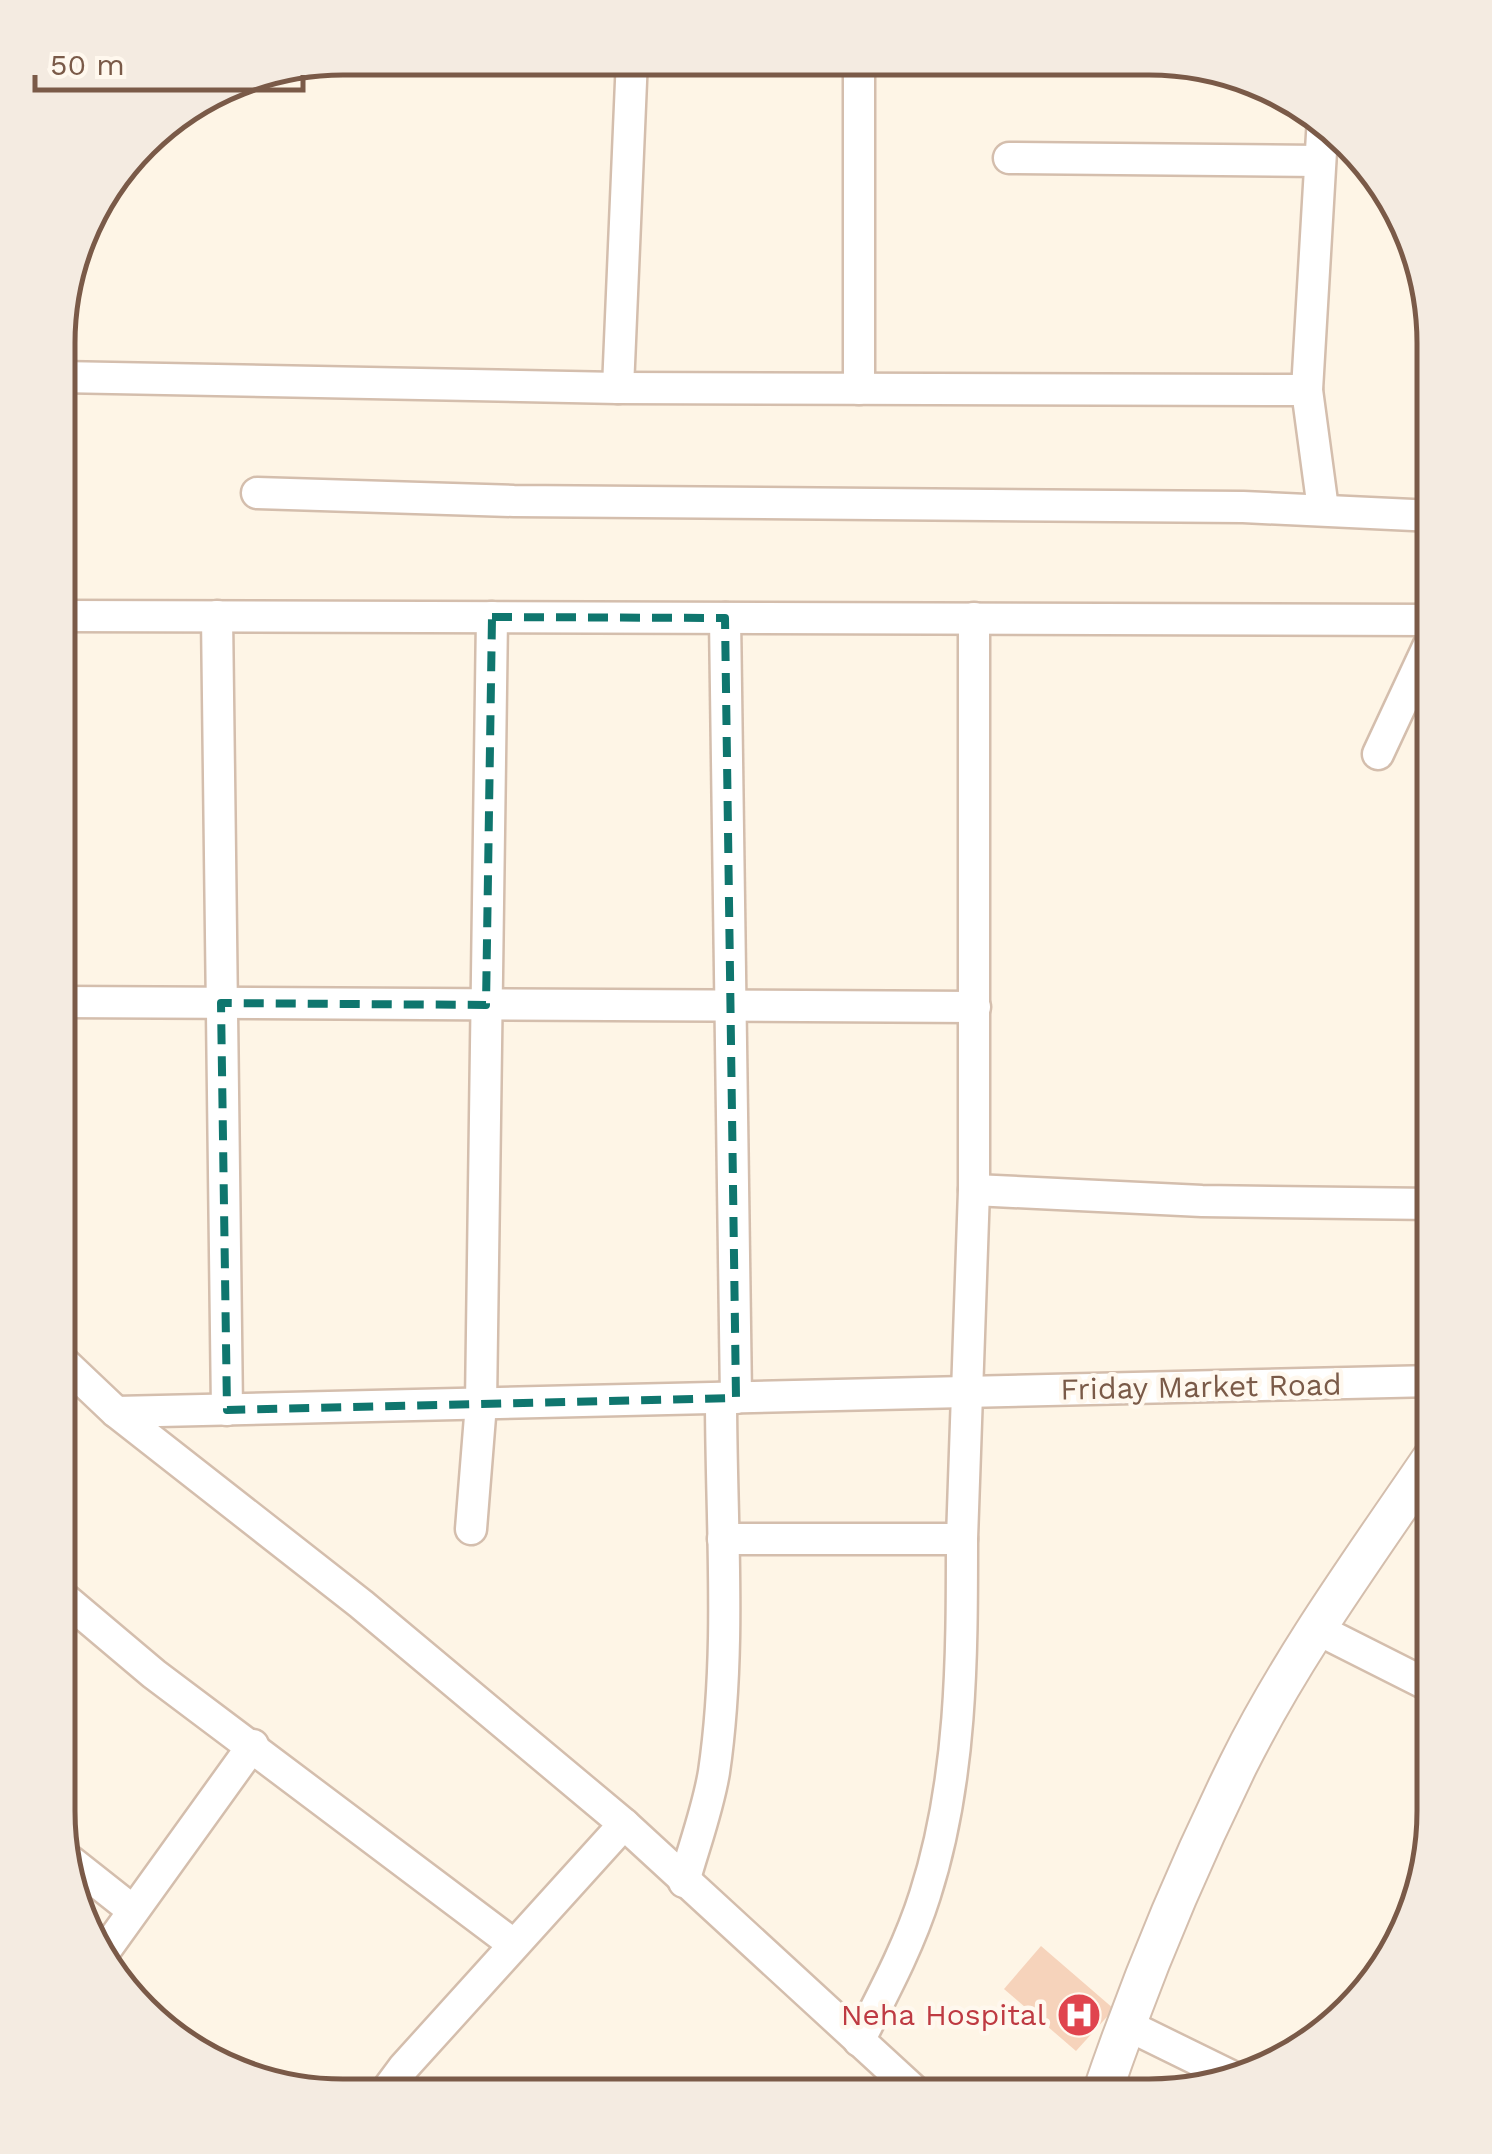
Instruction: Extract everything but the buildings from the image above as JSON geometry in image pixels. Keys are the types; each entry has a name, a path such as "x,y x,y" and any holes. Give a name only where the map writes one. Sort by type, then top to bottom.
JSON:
{"street":[{"path":"618,388 631,75"},
{"path":"859,75 859,389"},
{"path":"1322,138 1308,390 1323,509"},
{"path":"1009,158 1320,161"},
{"path":"75,377 618,388 1308,390"},
{"path":"257,493 514,501 1323,509 1417,515"},
{"path":"75,616 1417,620"},
{"path":"216,616 227,1410"},
{"path":"471,1529 482,1404 492,617"},
{"path":"684,1882 714,1773 729,1398 731,1006 725,618"},
{"path":"859,2041 894,1973 925,1896 948,1804 962,1682 962,1539 974,1190 974,618"},
{"path":"1378,754 1417,671"},
{"path":"75,1002 974,1007"},
{"path":"974,1190 1202,1201 1416,1204"},
{"path":"75,1373 116,1412 361,1604 624,1824 901,2079"},
{"name":"Friday Market Road","path":"116,1412 1416,1381"},
{"path":"1107,2079 1125,2024 1239,1763 1317,1629 1416,1481"},
{"path":"723,1539 962,1539"},
{"path":"75,1607 154,1674 513,1944"},
{"path":"1317,1629 1416,1679"},
{"path":"110,1942 252,1745"},
{"path":"397,2079 513,1944 624,1824"},
{"path":"82,1870 131,1908"},
{"path":"1125,2024 1218,2070"}],"highlighted area":[{"path":"492,617 725,618 736,1398 227,1410 221,1003 486,1005"}],"place":[{"name":"Neha Hospital","path":"1079,2015"}]}
